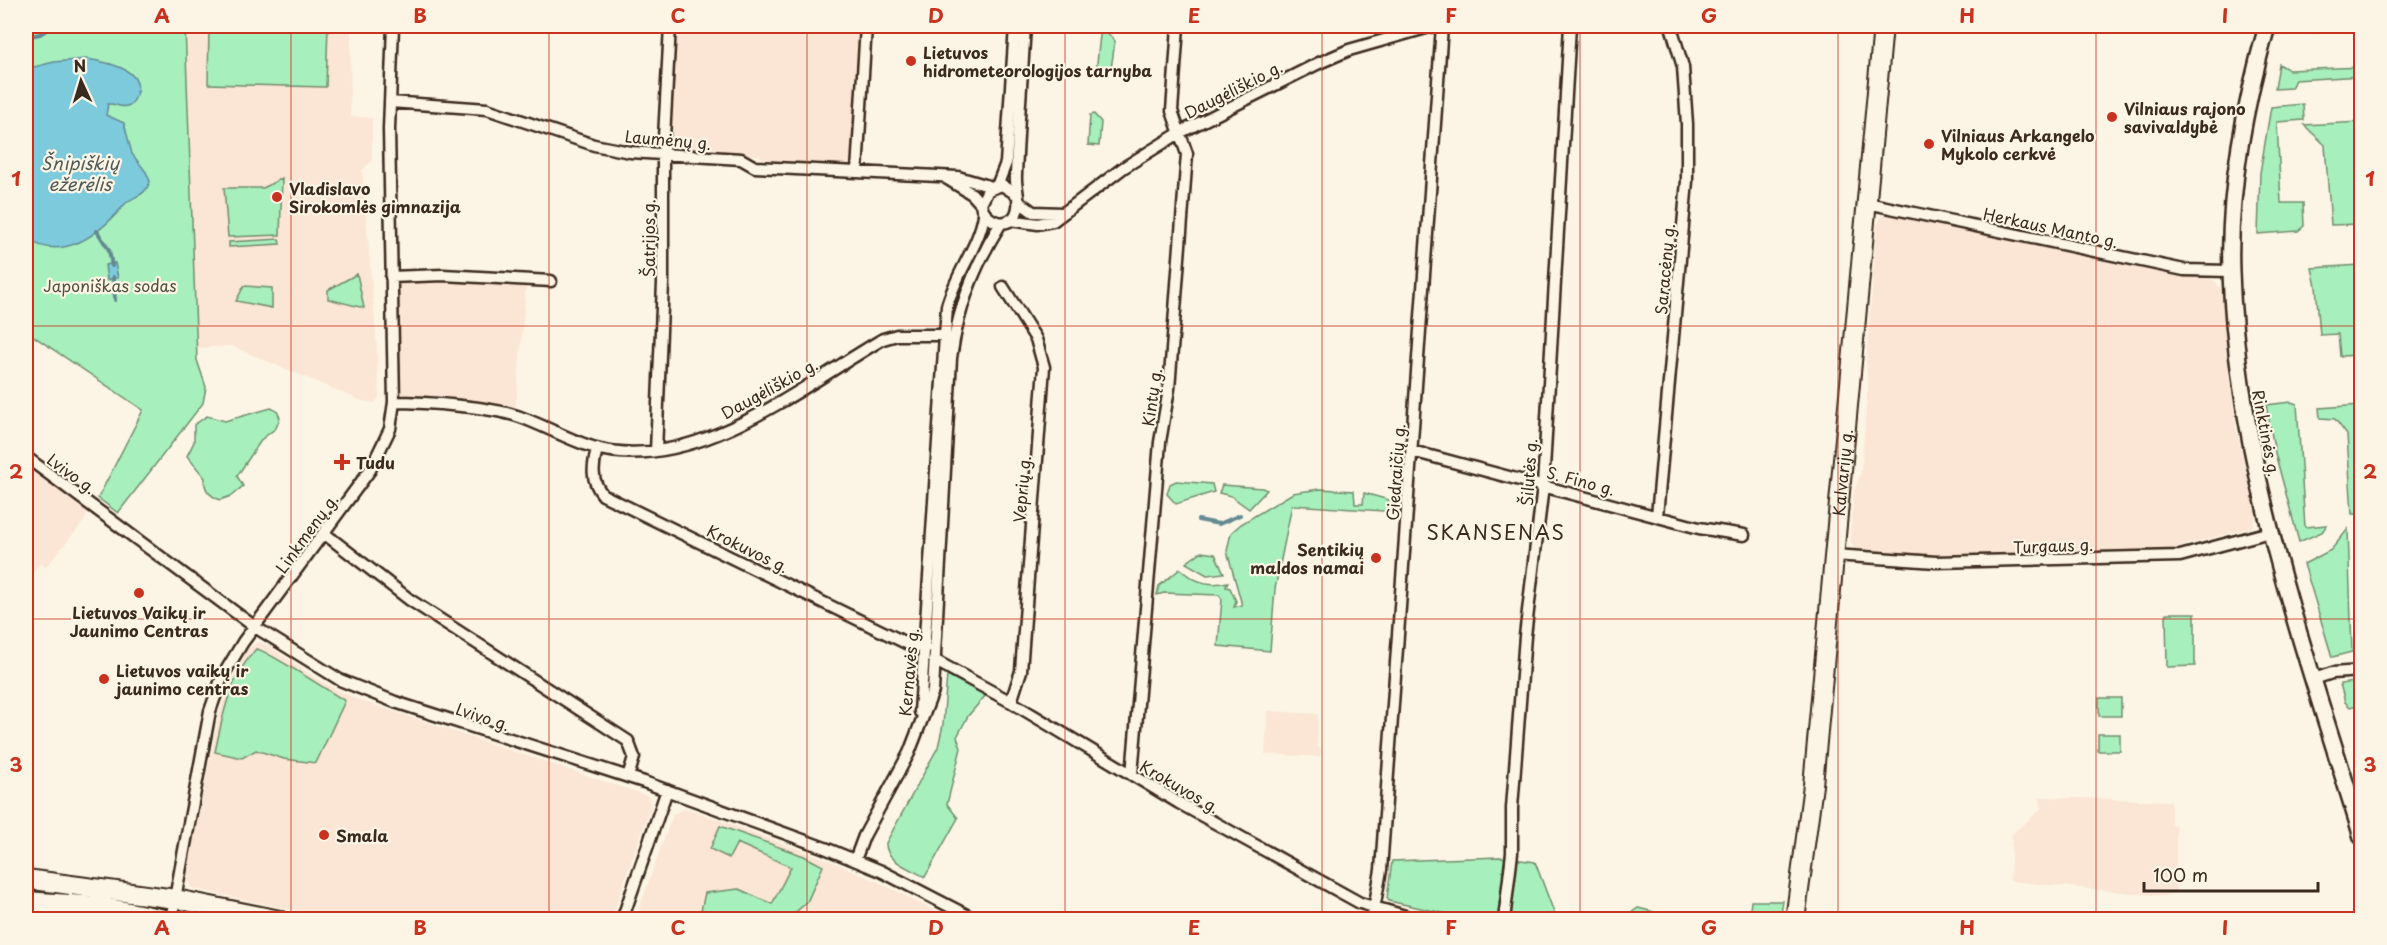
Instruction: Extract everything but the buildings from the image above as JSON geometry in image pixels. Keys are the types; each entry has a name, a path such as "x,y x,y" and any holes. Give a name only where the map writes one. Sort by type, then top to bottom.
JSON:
{"main road":[{"name":"Kalvarijų g.","path":"1795,920 1813,785 1883,26"},
{"name":"Rinktinės g.","path":"2267,26 2244,121 2234,193 2230,271 2242,401 2270,532 2361,837"},
{"path":"26,879 176,899 280,920"},
{"path":"26,901 99,906 170,920"},
{"path":"26,914 115,920"}],"street":[{"name":"Linkmenų g.","path":"170,920 176,899 214,695 231,658 325,534 370,470 390,429 394,402 390,102 393,26"},
{"name":"Šatrijos g.","path":"656,451 663,283 663,156 670,26"},
{"path":"857,171 866,26"},
{"name":"Kernavės g.","path":"918,729 926,648 944,335 951,292 963,263 980,235 984,194 994,186 1006,163 1015,26"},
{"name":"Kernavės g.","path":"918,729 933,691 950,370 955,328 972,275 1005,221 1017,212 1025,26"},
{"name":"Kintų g.","path":"1132,775 1160,442 1169,389 1188,154 1172,111 1178,26"},
{"name":"Daugėliškio g.","path":"1005,221 1045,224 1053,221 1123,168 1181,132 1339,54 1433,26"},
{"name":"Giedraičių g.","path":"1372,920 1381,870 1442,26"},
{"name":"Šilutės g.","path":"1504,920 1512,853 1512,808 1525,636 1543,486 1570,26"},
{"name":"Saracėnų g.","path":"1657,516 1687,181 1687,124 1683,67 1671,26"},
{"name":"Laumėnų g.","path":"390,102 487,109 594,145 663,156 741,159 755,167 958,177 994,186"},
{"name":"Laumėnų g.","path":"946,178 972,194 983,209"},
{"path":"994,186 1007,187 1034,212 1063,213"},
{"name":"Herkaus Manto g.","path":"1866,203 2184,270 2230,271"},
{"path":"983,209 992,221 1005,221"},
{"path":"391,277 443,275 551,281"},
{"name":"Veprių g.","path":"1003,287 1036,339 1044,366 1021,671 1011,702"},
{"name":"Daugėliškio g.","path":"394,402 505,413 597,448 616,452 656,451 686,445 736,426 883,339 897,335 944,335"},
{"name":"Krokuvos g.","path":"597,448 593,476 596,487 603,495 908,644 926,648"},
{"name":"S. Fino g.","path":"1412,451 1699,528 1744,535"},
{"name":"Lvivo g.","path":"26,458 255,627 316,666 364,691 667,790 855,861 976,920"},
{"name":"Turgaus g.","path":"1834,555 1936,562 2180,556 2270,532"},
{"path":"325,534 410,600 628,741 634,756 628,777"},
{"name":"Krokuvos g.","path":"934,660 1011,702 1275,857 1360,903 1419,920"},
{"path":"2314,679 2332,674 2361,671"},
{"path":"855,861 864,836 909,753 918,729"},
{"path":"622,920 667,790"}],"shaded area":[{"name":"Vladislavo Sirokomlės gimnazija","path":"185,26 351,26 350,116 372,118 372,161 362,170 376,335 379,397 375,403 362,401 231,346 197,348"},
{"path":"675,26 860,26 851,165 766,162 759,155 674,153 668,145"},
{"path":"2277,26 2322,26 2323,34 2274,37"},
{"path":"1888,212 2146,268 2207,277 2216,282 2222,292 2228,372 2237,432 2256,516 2252,527 2168,550 1973,555 1855,550 1850,540 1854,491 1861,471 1868,388 1866,364 1877,225 1882,216"},
{"path":"453,280 526,284 516,406 511,410 405,396 399,389 397,281"},
{"path":"26,465 83,506 87,514 85,520 46,567 40,563 26,584"},
{"path":"258,642 267,645 318,680 356,699 648,796 651,806 611,919 333,919 191,888 187,873 220,710 237,668 248,649"},
{"path":"1268,711 1318,714 1317,747 1321,748 1320,757 1265,754"},
{"path":"2040,797 2171,801 2171,825 2176,825 2176,893 2163,896 2010,881 2012,834 2041,809"},
{"path":"686,808 826,859 883,884 950,919 635,920 673,814"}],"green space":[{"name":"Japoniškas sodas","path":"26,26 185,26 197,360 206,387 203,403 118,513 98,498 143,410 26,331"},
{"path":"209,26 328,26 326,87 208,84"},
{"path":"1101,26 1115,41 1111,69 1096,72"},
{"path":"2279,64 2289,70 2361,67 2361,76 2295,80 2291,88 2275,89"},
{"path":"2303,104 2304,120 2277,122 2281,203 2303,203 2304,226 2298,231 2258,234 2260,173 2271,107"},
{"path":"1094,114 1101,122 1099,146 1088,145 1090,115"},
{"path":"2361,122 2361,224 2331,225 2325,145 2304,125"},
{"path":"282,178 280,235 228,237 224,188 263,188"},
{"path":"279,239 280,244 229,247 229,242"},
{"path":"2361,265 2361,355 2340,356 2338,334 2320,335 2316,286 2312,268"},
{"path":"357,274 364,308 328,299 328,290"},
{"path":"244,286 272,288 272,308 236,301"},
{"path":"2291,402 2297,404 2305,527 2327,525 2322,532 2299,542 2275,453 2266,405"},
{"path":"2361,405 2361,514 2352,514 2347,435 2335,419 2320,418 2319,408"},
{"path":"271,408 277,411 280,418 276,428 262,439 237,476 243,486 231,496 220,500 213,497 206,489 205,478 187,456 194,442 194,425 207,416 225,421"},
{"path":"1176,481 1212,484 1214,492 1176,504 1167,494 1170,484"},
{"path":"1222,485 1267,490 1249,509 1231,496 1219,493"},
{"path":"1320,489 1354,491 1355,504 1363,504 1364,493 1400,503 1399,512 1292,505 1275,589 1270,651 1218,646 1222,599 1219,595 1164,593 1157,595 1159,586 1180,569 1202,582 1214,584 1228,582 1226,587 1230,588 1236,601 1234,607 1242,605 1227,551 1231,533 1241,524 1293,493"},
{"path":"2348,529 2352,652 2332,657 2304,564 2331,550"},
{"path":"1201,552 1215,554 1224,573 1207,575 1186,563"},
{"path":"2166,613 2195,613 2195,666 2167,667"},
{"path":"256,649 284,663 345,701 316,763 284,759 256,750 242,758 215,752 228,697 239,672"},
{"path":"947,675 986,695 968,716 957,737 961,748 947,804 958,818 925,877 894,860 886,843 938,747 943,725"},
{"path":"2361,681 2361,704 2350,707 2345,702 2340,684"},
{"path":"2099,698 2121,698 2121,716 2099,716"},
{"path":"2098,734 2120,734 2120,751 2098,751"},
{"path":"720,826 804,856 823,866 807,902 788,919 699,919 705,893 739,889 772,904 791,867 737,843 729,858 710,849"},
{"path":"1500,857 1535,862 1555,915 1559,919 1470,919 1389,901 1387,898 1392,861"},
{"path":"1751,901 1783,901 1780,919 1749,919"},
{"path":"1638,908 1654,912 1660,919 1622,919"}],"water":[{"name":"Šnipiškių ežerėlis","path":"87,59 122,68 135,79 138,87 133,102 124,106 108,104 106,115 124,123 132,154 150,181 142,194 128,202 92,235 80,242 53,248 26,238 26,69 54,62"},
{"path":"115,263 118,278 107,280 105,265"}],"waterway":[{"path":"26,37 40,34 53,26"},
{"path":"97,231 109,250 112,266"},
{"path":"113,277 115,300"},
{"path":"1198,520 1219,524 1240,515"}],"place":[{"name":"Lietuvos hidrometeorologijos tarnyba","path":"911,61"},
{"name":"Vilniaus rajono savivaldybė","path":"2112,117"},
{"name":"Vilniaus Arkangelo Mykolo cerkvė","path":"1929,144"},
{"name":"Vladislavo Sirokomlės gimnazija","path":"277,197"},
{"name":"Tudu","path":"342,462"},
{"name":"Sentikių maldos namai","path":"1376,558"},
{"name":"Lietuvos Vaikų ir Jaunimo Centras","path":"139,593"},
{"name":"Lietuvos vaikų ir jaunimo centras","path":"104,679"},
{"name":"Smala","path":"324,835"}],"district":[{"name":"SKANSENAS","path":"1496,532"}]}
